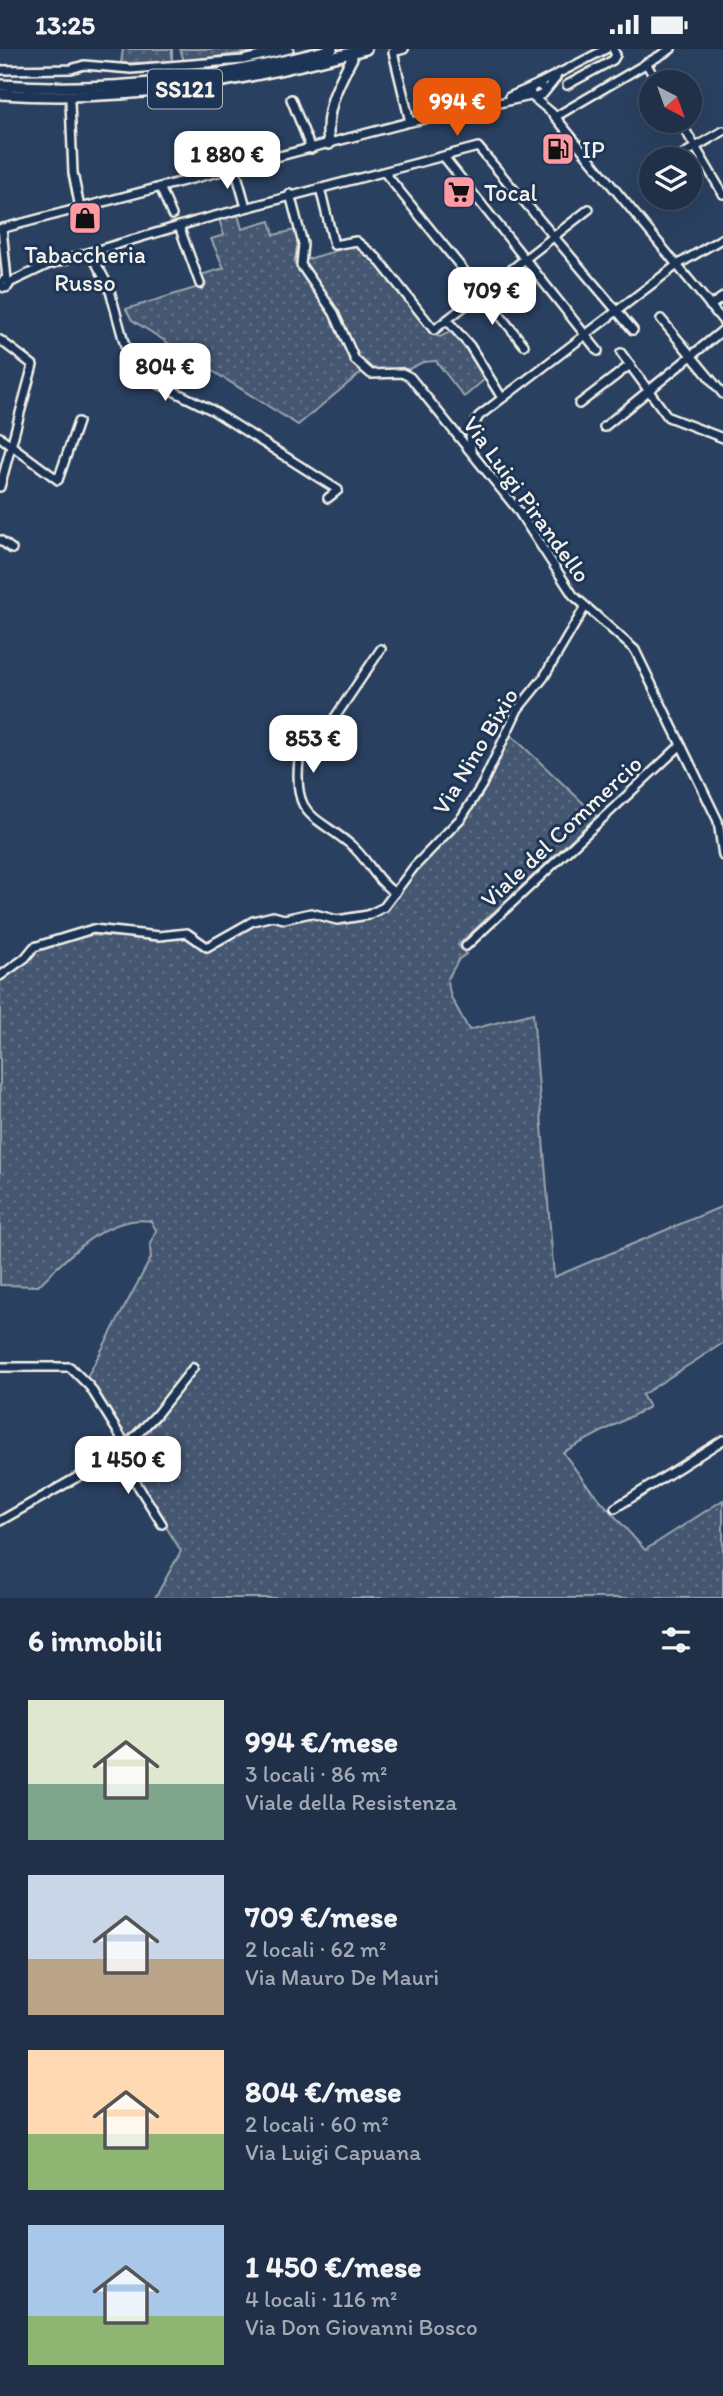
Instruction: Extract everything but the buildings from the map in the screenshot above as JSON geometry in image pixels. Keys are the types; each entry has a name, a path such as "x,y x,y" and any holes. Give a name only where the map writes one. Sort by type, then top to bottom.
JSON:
{"main road":[{"name":"SS121","path":"0,85 74,88 186,81 332,49"},
{"name":"SS121","path":"0,94 62,97 154,93 254,77 366,49"},
{"path":"329,144 326,124 330,109 338,83 352,58"}],"street":[{"path":"0,70 71,69 84,65 131,69 218,62 289,49"},
{"path":"404,49 393,52 410,123"},
{"path":"498,101 557,76 606,49"},
{"path":"567,85 613,60 616,55 613,49"},
{"path":"553,115 671,49"},
{"path":"646,64 650,70"},
{"path":"70,85 71,69"},
{"path":"0,297 6,269 1,229 498,101 533,97 545,90 557,76"},
{"path":"535,85 545,90 553,115"},
{"path":"533,97 535,85"},
{"path":"533,97 553,115 723,321"},
{"path":"291,99 311,149"},
{"path":"70,103 73,173 80,208"},
{"path":"687,133 695,147 723,131"},
{"path":"4,284 47,265 179,226 290,194 385,173 478,147 633,330"},
{"path":"444,157 598,351"},
{"path":"702,159 723,194"},
{"path":"235,168 246,207"},
{"path":"385,173 524,345"},
{"path":"160,187 172,215"},
{"path":"320,188 334,245 356,241 371,251 434,330 589,209"},
{"name":"Via Luigi Pirandello","path":"290,194 303,244 301,265 334,313 358,364 377,376 402,373 410,377 531,527 565,583 585,607 635,650 718,821 723,856"},
{"path":"179,226 200,284"},
{"path":"455,432 475,421 677,265 723,238"},
{"path":"0,243 6,256"},
{"path":"90,252 109,287 125,346 155,381 212,410 338,490 328,498"},
{"path":"710,306 723,297"},
{"path":"661,319 723,394"},
{"path":"447,320 470,346 502,398"},
{"path":"604,427 723,330"},
{"path":"0,340 33,365 0,487"},
{"path":"621,353 668,417 721,434"},
{"path":"579,404 630,365"},
{"path":"473,453 469,438 475,421"},
{"path":"0,437 58,480 78,422"},
{"path":"0,540 12,548"},
{"name":"Via Nino Bixio","path":"0,977 25,958 34,947 93,929 159,936 187,933 207,947 253,921 273,916 284,919 311,913 337,920 368,915 384,907 421,859 462,817 482,785 518,709 544,677 585,607"},
{"path":"381,649 323,735 299,759 298,793 304,806 324,828 352,845 395,893"},
{"name":"Viale del Commercio","path":"466,946 681,745"},
{"path":"0,1367 70,1367 90,1387 127,1445"},
{"path":"0,1521 118,1454 156,1415 193,1368"},
{"path":"615,1508 723,1440"},
{"path":"118,1454 162,1524"}],"shaded area":[{"path":"123,49 172,49 172,62 121,63"},
{"path":"180,49 274,49 184,61"},
{"path":"238,215 242,229 270,221 274,235 295,230 298,243 294,263 335,320 353,362 362,372 298,425 132,320 126,309 205,285 201,275 224,268 211,239 224,235 219,219"},
{"path":"355,245 370,255 431,334 440,337 450,332 471,353 485,379 464,397 436,361 423,362 409,369 383,372 368,369 357,357 340,318 305,264 305,260"},
{"path":"509,733 597,816 458,945 466,954 459,959 447,980 451,997 469,1030 533,1013 554,1277 723,1206 723,1343 642,1395 649,1407 563,1452 586,1484 645,1550 723,1500 723,1598 155,1598 181,1551 122,1456 158,1421 198,1366 193,1362 154,1412 126,1438 86,1379 151,1258 150,1247 156,1230 151,1221 119,1224 103,1231 75,1251 38,1286 0,1285 0,980 27,961 35,949 88,935 158,939 184,936 206,952 247,926 269,919 283,921 308,916 335,923 366,919 389,908 421,861 468,816"}],"place":[{"name":"IP","path":"558,149"},
{"name":"Tocal","path":"459,192"},
{"name":"Tabaccheria Russo","path":"85,218"}]}
